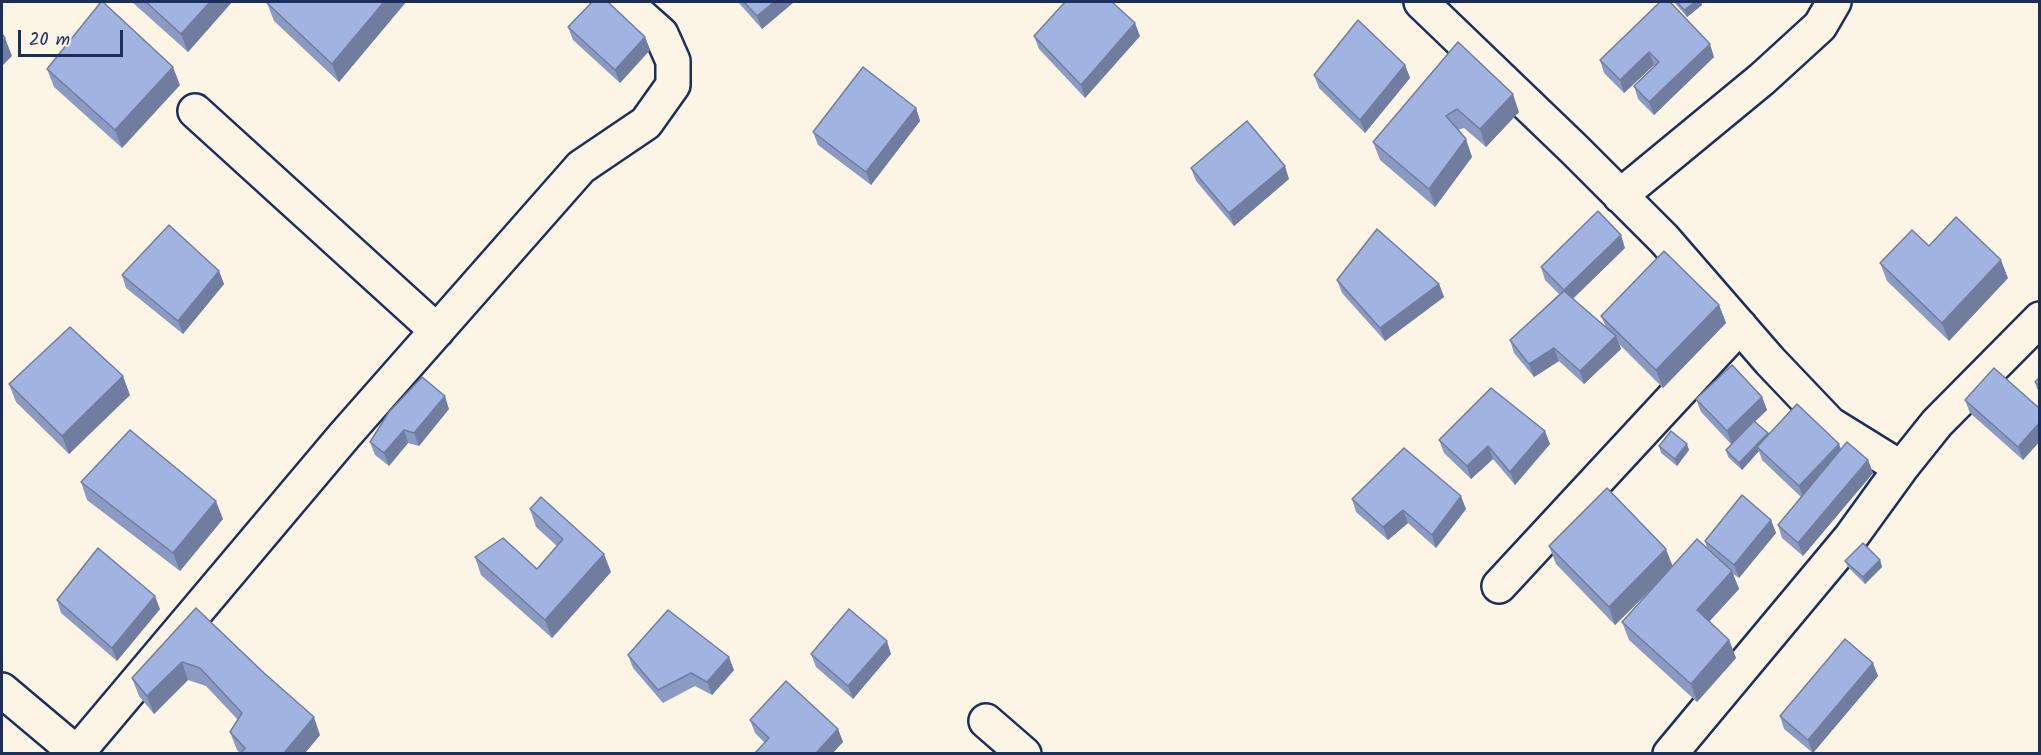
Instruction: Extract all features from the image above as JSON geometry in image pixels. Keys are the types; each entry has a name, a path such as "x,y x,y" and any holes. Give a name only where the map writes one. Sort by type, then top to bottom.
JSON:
{"street":[{"path":"2,690 78,753 344,436 581,167 646,123 673,85 673,61 661,34 625,2"},
{"path":"1421,2 1664,239 1830,424 1901,468"},
{"path":"1620,196 1762,79 1820,26 1834,2"},
{"path":"195,111 437,331"},
{"path":"1670,753 1851,537 1937,423 2040,319"},
{"path":"1499,586 1740,326"},
{"path":"986,721 1024,753"}],"building":[{"path":"101,2 173,67 115,130 47,69"},
{"path":"146,2 210,2 181,34"},
{"path":"268,2 384,2 332,64"},
{"path":"592,2 608,2 645,37 615,70 568,27"},
{"path":"744,2 774,2 757,16"},
{"path":"1065,2 1112,2 1135,23 1081,85 1034,36"},
{"path":"1660,2 1670,2 1710,44 1649,102 1634,86 1659,62 1649,52 1620,80 1600,60"},
{"path":"1677,2 1695,2 1684,10"},
{"path":"1358,20 1405,65 1360,120 1314,75"},
{"path":"1458,42 1513,94 1480,129 1457,109 1446,116 1466,139 1429,189 1373,142"},
{"path":"863,67 916,108 866,172 813,132"},
{"path":"1247,121 1285,166 1229,213 1191,168"},
{"path":"1598,211 1621,235 1564,290 1541,267"},
{"path":"1956,217 2001,260 1942,323 1880,263 1912,230 1929,246"},
{"path":"169,225 219,271 178,321 122,275"},
{"path":"1377,229 1439,284 1380,328 1337,280"},
{"path":"1664,251 1719,305 1656,370 1601,316"},
{"path":"1564,291 1616,336 1580,371 1554,348 1529,364 1510,340"},
{"path":"70,327 123,376 62,436 9,384"},
{"path":"1732,365 1762,397 1727,431 1696,399"},
{"path":"1994,368 2040,409 2040,422 2018,447 1965,400"},
{"path":"422,377 445,396 414,433 404,430 384,453 370,442 389,412"},
{"path":"1491,388 1545,431 1510,472 1488,446 1467,466 1439,440"},
{"path":"1797,404 1839,444 1799,486 1757,447"},
{"path":"1754,421 1768,433 1739,463 1726,450"},
{"path":"130,430 216,501 173,553 81,482"},
{"path":"1671,431 1687,444 1675,459 1659,446"},
{"path":"1847,442 1868,460 1798,543 1778,525"},
{"path":"1404,448 1461,496 1432,535 1403,510 1383,527 1352,499"},
{"path":"1607,488 1666,549 1609,607 1549,546"},
{"path":"1742,495 1771,520 1734,565 1705,541"},
{"path":"541,497 604,554 545,620 475,557 503,538 537,569 563,539 530,509"},
{"path":"1697,539 1732,571 1697,610 1729,640 1691,684 1622,622"},
{"path":"1863,543 1880,560 1863,577 1845,561"},
{"path":"98,548 155,596 112,648 57,600"},
{"path":"196,608 314,717 284,753 241,753 245,748 230,732 242,713 200,668 182,662 147,696 132,678"},
{"path":"849,609 887,641 848,686 811,654"},
{"path":"668,610 729,657 707,682 691,673 658,690 628,655"},
{"path":"1845,639 1873,663 1808,740 1780,716"},
{"path":"786,681 838,729 816,753 755,753 769,738 750,720"}]}
